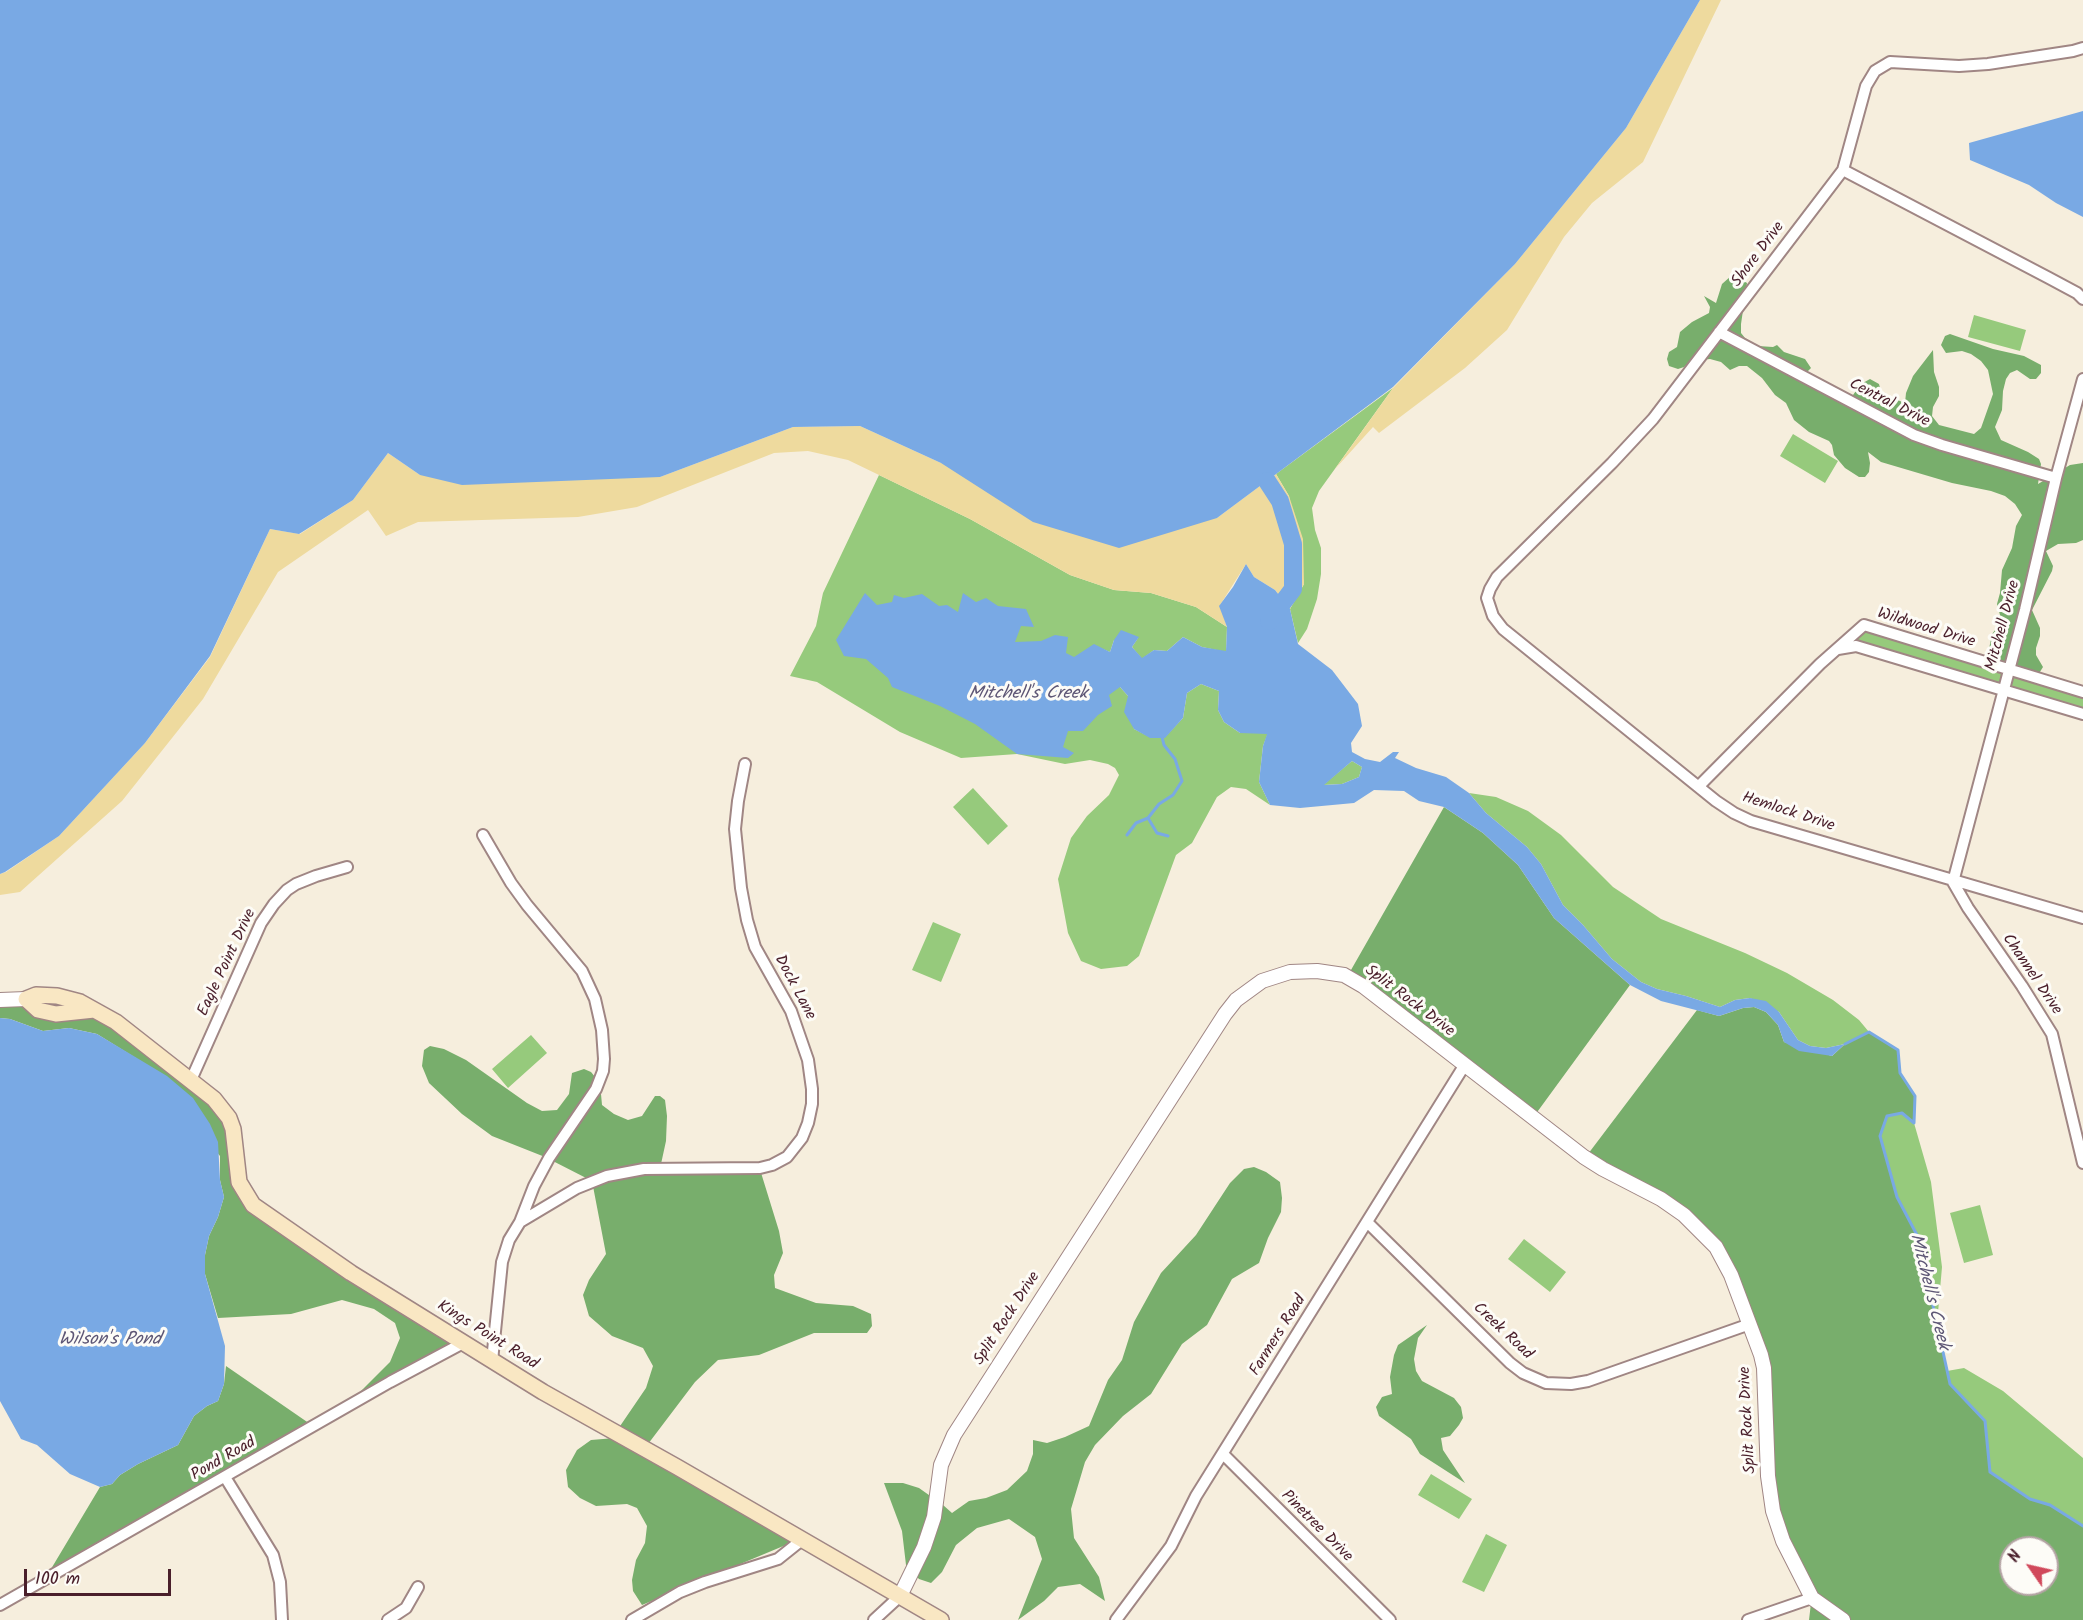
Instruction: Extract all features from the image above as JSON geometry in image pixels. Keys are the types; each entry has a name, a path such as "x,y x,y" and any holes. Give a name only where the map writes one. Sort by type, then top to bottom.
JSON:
{"main road":[{"name":"Kings Point Road","path":"26,999 36,995 57,996 80,1002 116,1022 214,1099 229,1118 234,1132 239,1182 253,1205 352,1273 563,1403 803,1539 940,1620"}],"street":[{"name":"Shore Drive","path":"1488,594 1497,576 1653,419 1843,171 1866,86 1880,66 1897,62 1959,66 1988,64 2083,48"},
{"path":"1843,171 2049,278 2077,293 2083,299"},
{"name":"Central Drive","path":"1719,332 1914,435 2056,478"},
{"name":"Mitchell Drive","path":"1953,882 2083,379"},
{"name":"Hemlock Drive","path":"1488,594 1488,607 1503,629 1734,813 1751,821 1940,876 1953,882 2083,918"},
{"name":"Wildwood Drive","path":"1699,786 1820,664 1864,625 2083,692"},
{"path":"1837,649 1856,646 2083,714"},
{"name":"Dock Lane","path":"520,1222 578,1188 607,1176 644,1169 760,1168 787,1157 802,1138 812,1104 808,1060 791,1011 755,946 741,888 735,829 745,764"},
{"path":"483,835 511,884 582,971 595,999 602,1030 604,1059 603,1071 596,1089 549,1158 534,1186 520,1222 509,1240 502,1262 492,1361"},
{"name":"Eagle Point Drive","path":"191,1080 261,923 274,904 296,884 347,867"},
{"name":"Channel Drive","path":"1953,882 1989,941 2022,986 2052,1034 2079,1130 2083,1163"},
{"name":"Split Rock Drive","path":"900,1596 924,1547 934,1517 941,1465 954,1435 1193,1063 1236,1000 1262,981 1290,972 1317,971 1344,975 1363,986 1584,1157 1661,1200 1696,1225 1716,1247 1731,1275 1764,1368 1768,1476 1773,1511 1783,1541 1812,1598 1843,1620"},
{"name":"Kings Point Road","path":"0,1000 26,999"},
{"name":"Farmers Road","path":"1116,1620 1171,1546 1196,1496 1464,1066"},
{"name":"Creek Road","path":"1367,1222 1510,1363 1523,1373 1546,1383 1572,1384 1588,1381 1750,1324"},
{"name":"Pond Road","path":"0,1605 390,1382 463,1343"},
{"name":"Pinetree Drive","path":"1223,1454 1390,1620"},
{"path":"225,1478 273,1554 280,1582 282,1620"},
{"path":"632,1620 680,1592 778,1559 803,1539"},
{"path":"388,1620 406,1608 418,1587"},
{"path":"874,1620 900,1596"},
{"path":"1748,1620 1812,1598"}],"green space":[{"path":"1731,276 1738,277 1747,283 1741,324 1741,333 1745,338 1758,346 1777,345 1784,352 1805,359 1811,368 1807,372 1802,369 1805,377 1846,401 1861,384 1870,379 1879,384 1881,403 1895,399 1905,403 1906,393 1913,376 1933,350 1934,372 1939,387 1939,396 1933,407 1932,416 1939,425 1974,434 1981,428 1993,394 1988,370 1971,354 1962,351 1946,353 1941,345 1945,336 1950,334 1993,349 2024,356 2041,365 2041,373 2036,379 2030,379 2017,370 2010,373 2006,379 2002,410 1995,427 2001,440 2039,459 2041,464 2038,484 2070,465 2083,463 2083,540 2076,543 2058,544 2046,551 2053,566 2052,571 2032,610 2040,628 2036,655 2043,667 2038,675 2006,664 1996,658 1989,649 1992,634 1999,625 2000,615 1997,604 2002,570 2012,548 2016,526 2022,515 2015,504 2005,496 1991,491 1952,483 1881,462 1868,452 1869,472 1865,477 1859,477 1845,468 1834,455 1829,441 1809,432 1794,420 1786,403 1747,366 1739,366 1730,370 1721,362 1710,359 1691,361 1678,369 1669,366 1667,359 1669,352 1677,347 1680,332 1709,313 1710,307 1704,296 1716,303 1722,284"},
{"path":"1974,315 2026,330 2020,351 1968,337"},
{"path":"1393,388 1319,491 1312,508 1315,530 1321,548 1321,574 1317,599 1307,629 1298,643 1290,609 1304,584 1289,496 1276,474"},
{"path":"1793,434 1838,461 1825,483 1780,456"},
{"path":"879,475 970,519 1070,575 1114,590 1151,593 1196,607 1227,627 1226,652 1202,647 1183,637 1167,651 1154,650 1142,659 1132,647 1138,638 1114,640 1110,652 1095,646 1128,696 1134,729 1150,737 1165,737 1183,718 1187,693 1201,684 1219,691 1218,710 1224,722 1240,733 1268,733 1263,746 1259,782 1270,805 1246,789 1231,787 1217,797 1192,843 1176,855 1139,956 1127,966 1101,969 1081,961 1068,933 1058,879 1071,838 1087,816 1109,795 1119,775 1115,768 1090,760 1065,764 1017,754 961,758 900,732 817,682 790,676 816,626 823,593"},
{"path":"1864,625 2083,692 2083,714 1856,646 1837,649"},
{"path":"1352,761 1362,767 1359,777 1342,784 1323,785"},
{"path":"973,788 1008,826 988,845 953,807"},
{"path":"1469,793 1496,797 1528,811 1561,835 1613,887 1661,919 1745,953 1787,973 1833,1000 1859,1020 1869,1032 1845,1044 1826,1048 1810,1046 1798,1040 1779,1012 1750,998 1735,1000 1720,1007 1657,989 1641,982 1612,959 1563,905 1541,864 1527,847 1486,813"},
{"path":"1444,807 1483,833 1518,865 1554,918 1630,985 1535,1115 1347,977"},
{"path":"933,922 961,934 941,982 912,970"},
{"path":"8,999 38,1010 94,1010 229,1118 247,1197 463,1343 343,1409 390,1362 400,1338 395,1323 374,1309 342,1300 291,1314 218,1318 205,1274 205,1255 209,1236 224,1197 220,1180 220,1156 142,1062 97,1034 69,1028 43,1031 10,1019 0,1018 0,1000"},
{"path":"1754,1007 1766,1012 1778,1025 1784,1042 1832,1056 1845,1044 1869,1032 1898,1050 1900,1073 1915,1096 1914,1123 1902,1113 1887,1116 1880,1136 1897,1197 1918,1237 1950,1384 1985,1421 1990,1472 2030,1499 2050,1505 2083,1526 2083,1620 1809,1620 1811,1603 1773,1511 1764,1368 1741,1298 1696,1225 1588,1154 1697,1010 1719,1016"},
{"path":"531,1035 547,1053 508,1088 492,1069"},
{"path":"430,1046 444,1049 466,1060 542,1111 557,1110 569,1094 572,1073 584,1069 591,1072 600,1083 602,1105 628,1120 642,1116 655,1096 660,1096 665,1100 667,1116 666,1141 661,1164 758,1163 779,1231 783,1253 774,1275 775,1288 816,1303 853,1306 871,1314 872,1326 867,1333 814,1333 759,1355 718,1360 695,1382 645,1448 616,1432 646,1388 653,1366 643,1348 612,1336 589,1316 583,1295 589,1280 606,1254 592,1181 545,1157 492,1136 462,1114 429,1083 422,1066 424,1050"},
{"path":"1902,1113 1914,1123 1931,1182 1942,1267 1937,1324 1918,1237 1897,1197 1880,1136 1887,1116"},
{"path":"1254,1167 1280,1182 1282,1198 1281,1212 1259,1263 1232,1279 1207,1325 1182,1344 1151,1394 1123,1416 1095,1445 1085,1462 1071,1509 1074,1538 1099,1577 1105,1601 1080,1584 1058,1587 1044,1601 1018,1620 1042,1559 1035,1537 1009,1519 977,1528 956,1545 942,1572 931,1583 919,1579 906,1565 902,1531 884,1483 903,1483 919,1488 952,1513 969,1501 986,1498 1007,1490 1027,1471 1033,1454 1033,1440 1047,1443 1089,1426 1108,1380 1122,1360 1134,1322 1161,1273 1196,1235 1230,1183 1244,1169"},
{"path":"1980,1205 1993,1255 1964,1263 1950,1213"},
{"path":"1524,1239 1566,1272 1550,1292 1508,1259"},
{"path":"1427,1325 1418,1338 1414,1359 1416,1371 1422,1381 1454,1398 1461,1407 1463,1418 1459,1425 1450,1436 1441,1438 1443,1450 1465,1483 1420,1454 1411,1439 1379,1416 1376,1407 1382,1397 1392,1394 1390,1377 1398,1345"},
{"path":"226,1366 313,1426 45,1579 100,1487 112,1484 120,1475 138,1464 178,1445 194,1416 218,1401 224,1384"},
{"path":"1964,1368 2003,1391 2083,1458 2083,1526 2050,1505 2030,1499 1990,1472 1985,1421 1950,1384 1947,1371"},
{"path":"615,1438 793,1542 642,1605 633,1591 632,1580 636,1560 645,1543 647,1526 637,1508 627,1504 596,1506 580,1498 568,1487 566,1470 577,1450 591,1440"},
{"path":"1431,1474 1472,1499 1459,1519 1418,1495"},
{"path":"1486,1534 1507,1545 1484,1592 1462,1582"}],"sand":[{"path":"1700,0 1721,0 1643,162 1592,203 1564,237 1507,330 1465,368 1379,433 1373,427 1335,469 1393,388 1515,264 1626,128"},
{"path":"860,426 941,463 1217,518 1276,474 1289,496 1303,539 1304,584 1290,609 1275,590 1254,577 1246,564 1220,605 1227,627 1196,607 1151,593 1114,590 1070,575 970,519 848,460 808,451 774,453 637,507 578,517 418,522 386,536 368,510 278,572 203,699 122,801 20,892 0,895 0,874 59,836 145,743 210,657 270,529 300,534 353,500 388,453 420,475 660,477 793,427"}],"water":[{"path":"0,0 1700,0 1626,128 1515,264 1393,387 1217,518 1119,548 1033,522 941,463 860,426 793,427 660,477 462,485 420,475 388,453 353,500 299,534 270,529 210,656 145,743 59,836 0,874"},
{"path":"2083,111 2083,217 2029,185 1970,160 1969,143"},
{"name":"Mitchell's Creek","path":"1246,564 1254,577 1275,590 1290,609 1298,644 1332,670 1358,704 1362,726 1351,743 1352,752 1365,759 1380,762 1393,752 1399,752 1395,758 1416,768 1446,777 1469,793 1486,813 1527,847 1541,864 1563,905 1612,959 1641,982 1657,989 1720,1007 1735,1000 1750,998 1766,1001 1779,1012 1798,1040 1810,1046 1826,1048 1845,1044 1832,1056 1799,1051 1784,1042 1778,1025 1766,1012 1754,1007 1719,1016 1661,1001 1630,985 1554,918 1518,865 1483,833 1444,807 1419,801 1404,791 1374,790 1354,803 1300,808 1270,805 1259,782 1263,746 1267,734 1240,733 1224,722 1218,710 1219,691 1201,684 1187,693 1183,718 1165,738 1150,738 1134,729 1124,712 1128,696 1120,687 1109,695 1112,706 1098,715 1083,731 1068,731 1063,747 1074,753 1068,758 1017,754 975,724 940,706 892,687 888,678 866,659 844,656 836,640 865,593 877,605 892,602 894,595 904,598 922,594 939,606 947,605 958,612 963,593 976,602 986,598 998,606 1026,609 1034,627 1021,626 1015,642 1041,641 1055,635 1068,637 1066,653 1074,657 1094,644 1110,652 1121,630 1139,637 1132,647 1142,658 1154,650 1167,651 1183,637 1202,647 1226,651 1227,627 1219,606","holes":["1352,761 1362,767 1359,777 1342,784 1324,785"]},
{"name":"Wilson's Pond","path":"0,1018 10,1019 43,1031 69,1028 97,1034 167,1076 193,1098 210,1124 218,1142 220,1180 224,1197 209,1236 205,1255 205,1274 225,1346 224,1384 218,1401 194,1416 178,1445 138,1464 120,1475 112,1484 100,1487 70,1474 37,1445 21,1439 0,1401"}],"waterway":[{"name":"Mitchell's Creek","path":"1267,481 1280,501 1293,544 1293,589 1269,621"},
{"path":"1162,737 1164,745 1175,759 1182,781 1173,795 1159,804 1148,818 1157,833 1168,836"},
{"path":"1127,835 1136,823 1148,818"},
{"name":"Mitchell's Creek","path":"1845,1044 1869,1032 1898,1050 1900,1073 1915,1096 1914,1123 1902,1113 1887,1116 1880,1136 1897,1197 1918,1237 1950,1384 1985,1421 1990,1472 2030,1499 2050,1505 2083,1526"}]}
